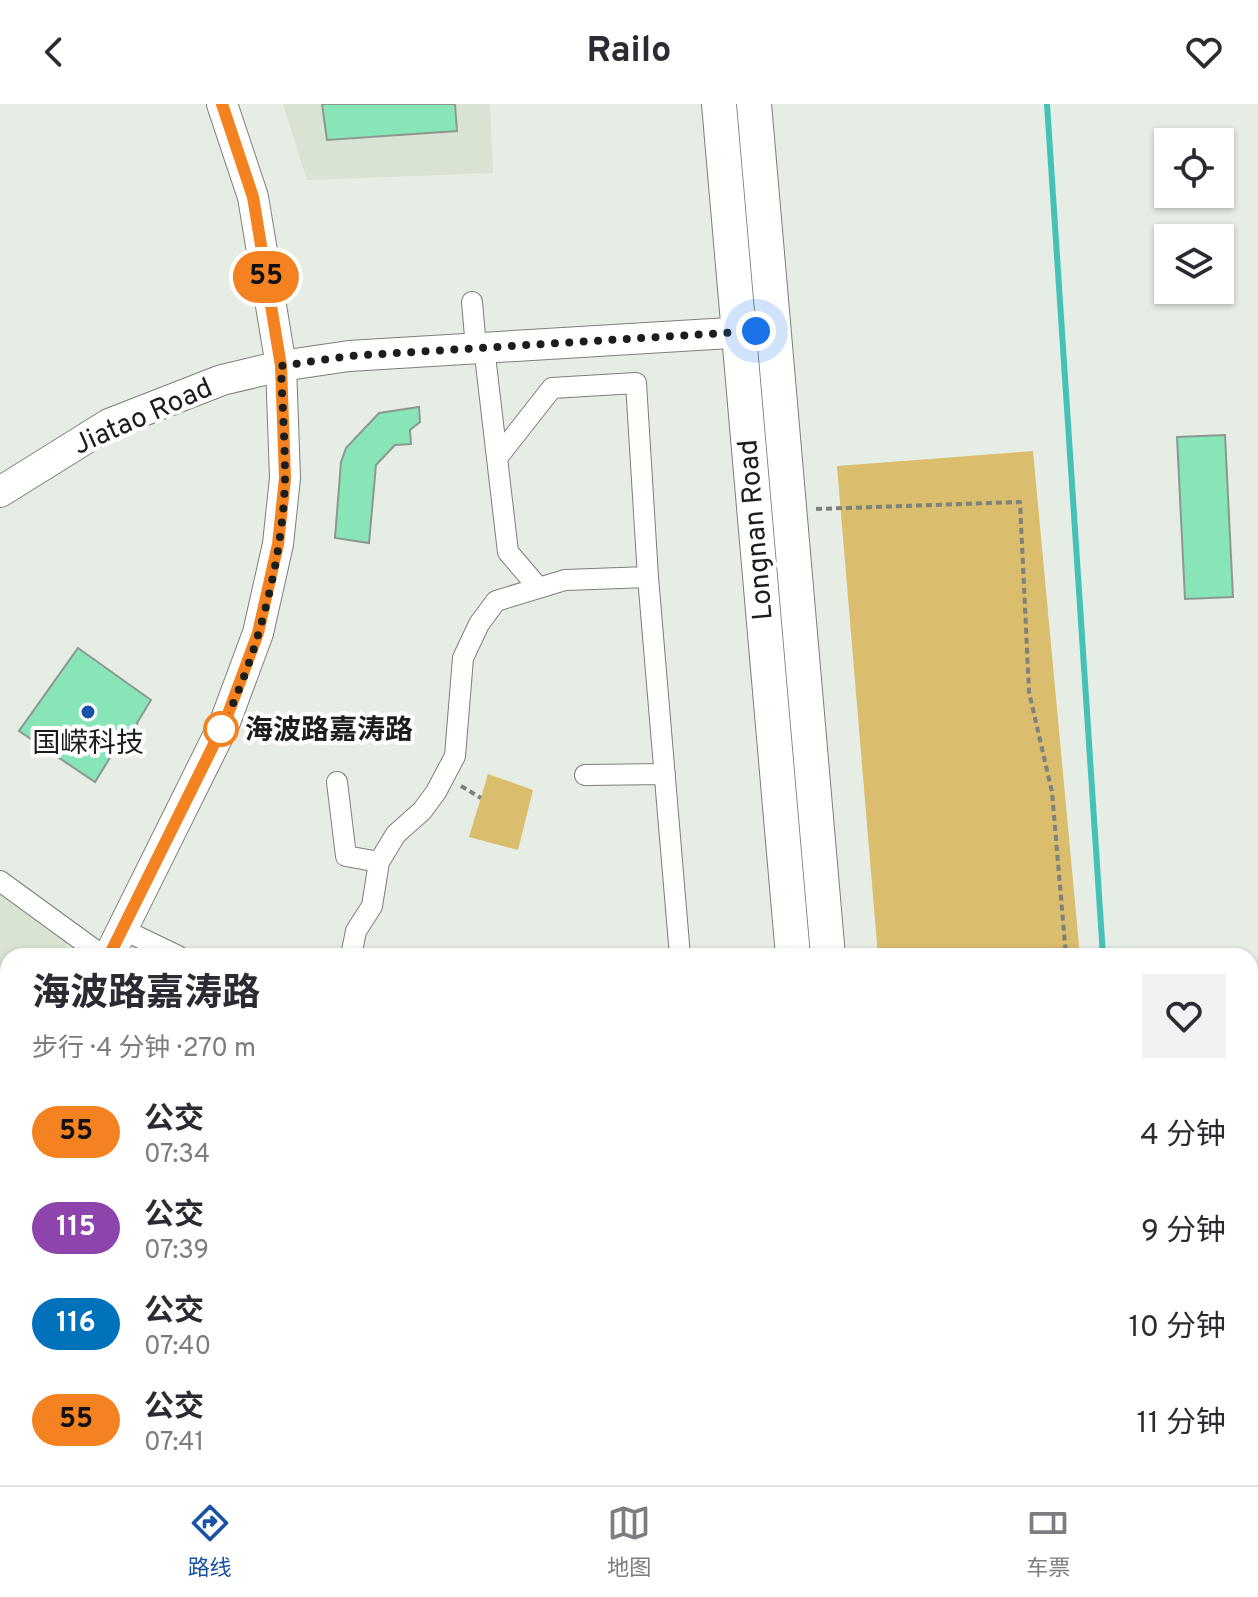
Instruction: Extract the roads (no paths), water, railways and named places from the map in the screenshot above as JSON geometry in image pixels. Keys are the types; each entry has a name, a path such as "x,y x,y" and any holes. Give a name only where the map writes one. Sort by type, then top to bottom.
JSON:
{"main road":[{"name":"Longnan Road","path":"719,104 792,948"},
{"name":"Longnan Road","path":"754,104 827,948"}],"street":[{"path":"0,881 114,945 225,722 258,633 278,544 285,478 281,366 253,197 222,104"},
{"path":"472,302 497,458 508,552 537,586"},
{"name":"Jiatao Road","path":"0,492 109,424 222,380 281,366 349,356 773,330"},
{"path":"497,458 552,388 636,383 648,577 679,948"},
{"path":"353,948 356,931 372,906 379,862 396,834 422,811 436,792 455,756 463,658 479,624 496,601 537,586 565,580 648,577"},
{"path":"585,775 665,774"},
{"path":"337,782 346,856 379,862"}],"waterway":[{"path":"1047,104 1102,948"}],"place":[{"name":"国嵘科技","path":"88,712"},
{"name":"海波路嘉涛路","path":"221,729"}]}
